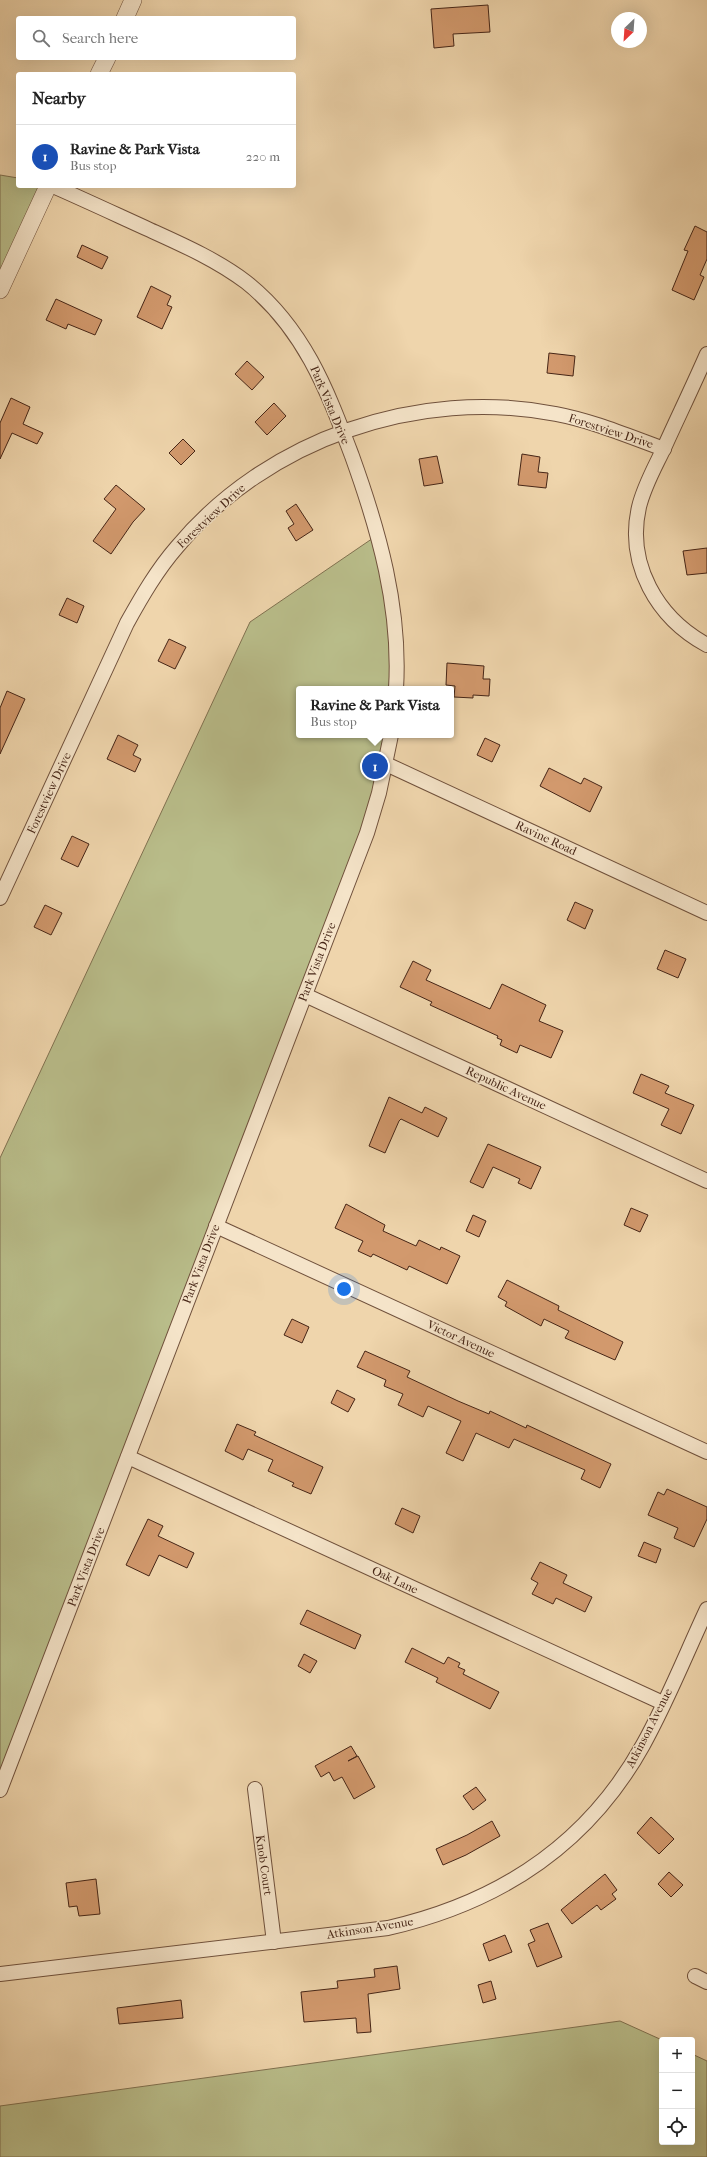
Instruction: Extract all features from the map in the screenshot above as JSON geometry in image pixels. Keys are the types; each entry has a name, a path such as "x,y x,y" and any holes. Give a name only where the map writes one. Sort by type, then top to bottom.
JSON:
{"street":[{"path":"126,16 133,0"},
{"path":"100,72 106,60"},
{"path":"0,290 47,188"},
{"name":"Park Vista Drive","path":"57,188 211,260 246,283 280,316 308,353 319,373 369,502 387,570 397,647 396,686"},
{"path":"707,354 639,506 636,524 638,557 648,586 660,606 687,633 707,645"},
{"name":"Forestview Drive","path":"0,898 127,623 148,587 169,558 195,528 248,481 269,467 302,449 366,424 411,413 437,409 499,407 555,414 586,421 664,449"},
{"name":"Park Vista Drive","path":"0,1790 367,833 379,793 390,738"},
{"name":"Ravine Road","path":"386,764 707,913"},
{"name":"Republic Avenue","path":"305,995 707,1181"},
{"name":"Victor Avenue","path":"216,1226 707,1452"},
{"name":"Oak Lane","path":"128,1457 663,1703"},
{"name":"Atkinson Avenue","path":"0,1974 388,1928 422,1920 484,1896 520,1876 554,1852 581,1827 605,1801 624,1776 643,1745 707,1609"},
{"name":"Knob Court","path":"255,1789 274,1942"}],"green space":[{"path":"0,175 16,178 16,188 47,188 0,290"},
{"path":"379,534 396,686 296,686 296,738 390,738 386,764 0,1790 0,1158 250,622"},
{"path":"620,2021 659,2039 659,2145 695,2145 695,2055 707,2061 707,2157 0,2157 0,2106"}],"building":[{"path":"488,5 490,32 453,34 454,46 434,48 431,9"},
{"path":"695,226 707,232 707,259 700,275 704,277 694,300 672,290 688,251 684,250"},
{"path":"82,245 108,257 102,269 77,257"},
{"path":"151,286 171,296 167,305 172,307 162,329 137,317"},
{"path":"56,299 102,320 95,335 68,324 66,329 46,320"},
{"path":"549,353 575,356 573,376 547,373"},
{"path":"247,361 264,377 252,390 235,374"},
{"path":"11,398 30,407 23,424 43,433 37,444 12,433 0,459 0,423"},
{"path":"274,403 286,416 267,435 255,422"},
{"path":"183,439 195,451 181,465 169,453"},
{"path":"522,454 540,457 538,472 548,473 546,488 518,485"},
{"path":"437,456 443,483 424,486 419,459"},
{"path":"116,485 145,509 133,522 111,554 93,541 116,509 104,499"},
{"path":"296,504 313,530 296,541 288,528 294,524 286,511"},
{"path":"707,548 707,573 687,575 683,551"},
{"path":"67,598 84,606 77,623 59,615"},
{"path":"169,639 186,647 175,669 158,661"},
{"path":"447,663 484,666 483,679 490,679 489,696 473,695 473,698 454,697 455,686 446,685"},
{"path":"7,691 25,699 0,754 0,708"},
{"path":"118,735 138,745 133,755 141,759 135,772 107,759"},
{"path":"485,738 500,745 492,762 477,755"},
{"path":"549,768 581,784 584,778 602,787 590,812 540,786"},
{"path":"72,836 89,844 78,867 61,859"},
{"path":"575,902 593,910 585,929 567,920"},
{"path":"45,905 62,913 51,935 34,927"},
{"path":"665,950 686,959 678,978 657,969"},
{"path":"413,961 431,970 426,980 490,1009 502,984 546,1005 539,1021 563,1031 551,1058 520,1045 517,1053 500,1045 502,1040 497,1038 498,1036 430,1005 432,1002 400,987"},
{"path":"641,1074 669,1086 665,1093 694,1105 681,1134 661,1125 669,1109 633,1093"},
{"path":"389,1097 422,1113 425,1107 447,1118 438,1137 401,1119 385,1153 369,1146"},
{"path":"488,1144 541,1167 531,1189 518,1183 520,1179 493,1167 483,1188 470,1182"},
{"path":"346,1204 385,1225 383,1231 416,1246 419,1240 440,1250 441,1247 460,1256 447,1284 409,1266 407,1270 373,1254 371,1257 358,1251 363,1241 335,1228"},
{"path":"631,1208 648,1215 640,1232 624,1225"},
{"path":"473,1215 486,1221 479,1237 466,1231"},
{"path":"507,1280 559,1306 558,1310 623,1342 615,1360 565,1338 569,1331 544,1319 541,1326 505,1306 507,1302 498,1297"},
{"path":"292,1319 309,1327 302,1343 284,1335"},
{"path":"365,1351 410,1371 407,1377 458,1401 489,1414 490,1411 526,1428 527,1425 611,1464 600,1488 581,1479 585,1470 514,1439 509,1448 476,1433 463,1461 446,1453 461,1421 428,1406 423,1417 398,1405 403,1394 384,1386 386,1380 357,1367"},
{"path":"337,1390 355,1399 348,1412 331,1403"},
{"path":"237,1424 256,1432 254,1435 323,1467 311,1494 292,1486 294,1483 268,1471 273,1460 248,1449 243,1460 225,1451"},
{"path":"667,1489 707,1507 707,1519 694,1547 674,1538 678,1528 648,1515 658,1492 664,1495"},
{"path":"402,1508 420,1516 413,1533 395,1524"},
{"path":"148,1519 163,1526 158,1536 194,1553 187,1568 159,1555 149,1576 126,1565"},
{"path":"644,1542 661,1549 656,1563 638,1556"},
{"path":"540,1562 567,1575 563,1583 592,1597 585,1612 556,1598 553,1604 532,1594 538,1583 531,1579"},
{"path":"307,1610 361,1635 355,1649 300,1624"},
{"path":"412,1648 444,1664 448,1657 460,1663 458,1667 465,1670 463,1674 499,1692 490,1709 436,1682 438,1678 405,1662"},
{"path":"304,1654 317,1661 310,1673 298,1666"},
{"path":"351,1746 357,1756 348,1761 358,1756 375,1787 354,1799 342,1777 334,1781 329,1772 321,1777 315,1766"},
{"path":"476,1787 486,1800 473,1810 463,1796"},
{"path":"651,1817 674,1839 659,1854 637,1833"},
{"path":"492,1821 500,1836 466,1855 443,1865 436,1849 467,1835"},
{"path":"669,1872 683,1885 671,1897 658,1884"},
{"path":"605,1874 617,1890 612,1894 616,1899 601,1910 597,1905 572,1924 561,1910"},
{"path":"96,1879 100,1914 79,1916 77,1906 69,1907 66,1883"},
{"path":"548,1923 562,1957 537,1967 528,1944 535,1941 530,1930"},
{"path":"505,1935 512,1952 489,1961 483,1944"},
{"path":"397,1966 400,1989 368,1994 371,2032 357,2033 356,2018 304,2022 301,1992 338,1988 337,1981 375,1977 374,1969"},
{"path":"491,1981 496,1999 483,2003 478,1985"},
{"path":"181,2000 183,2018 119,2024 117,2008"}],"place":[{"name":"Ravine & Park Vista","path":"375,766"}]}
